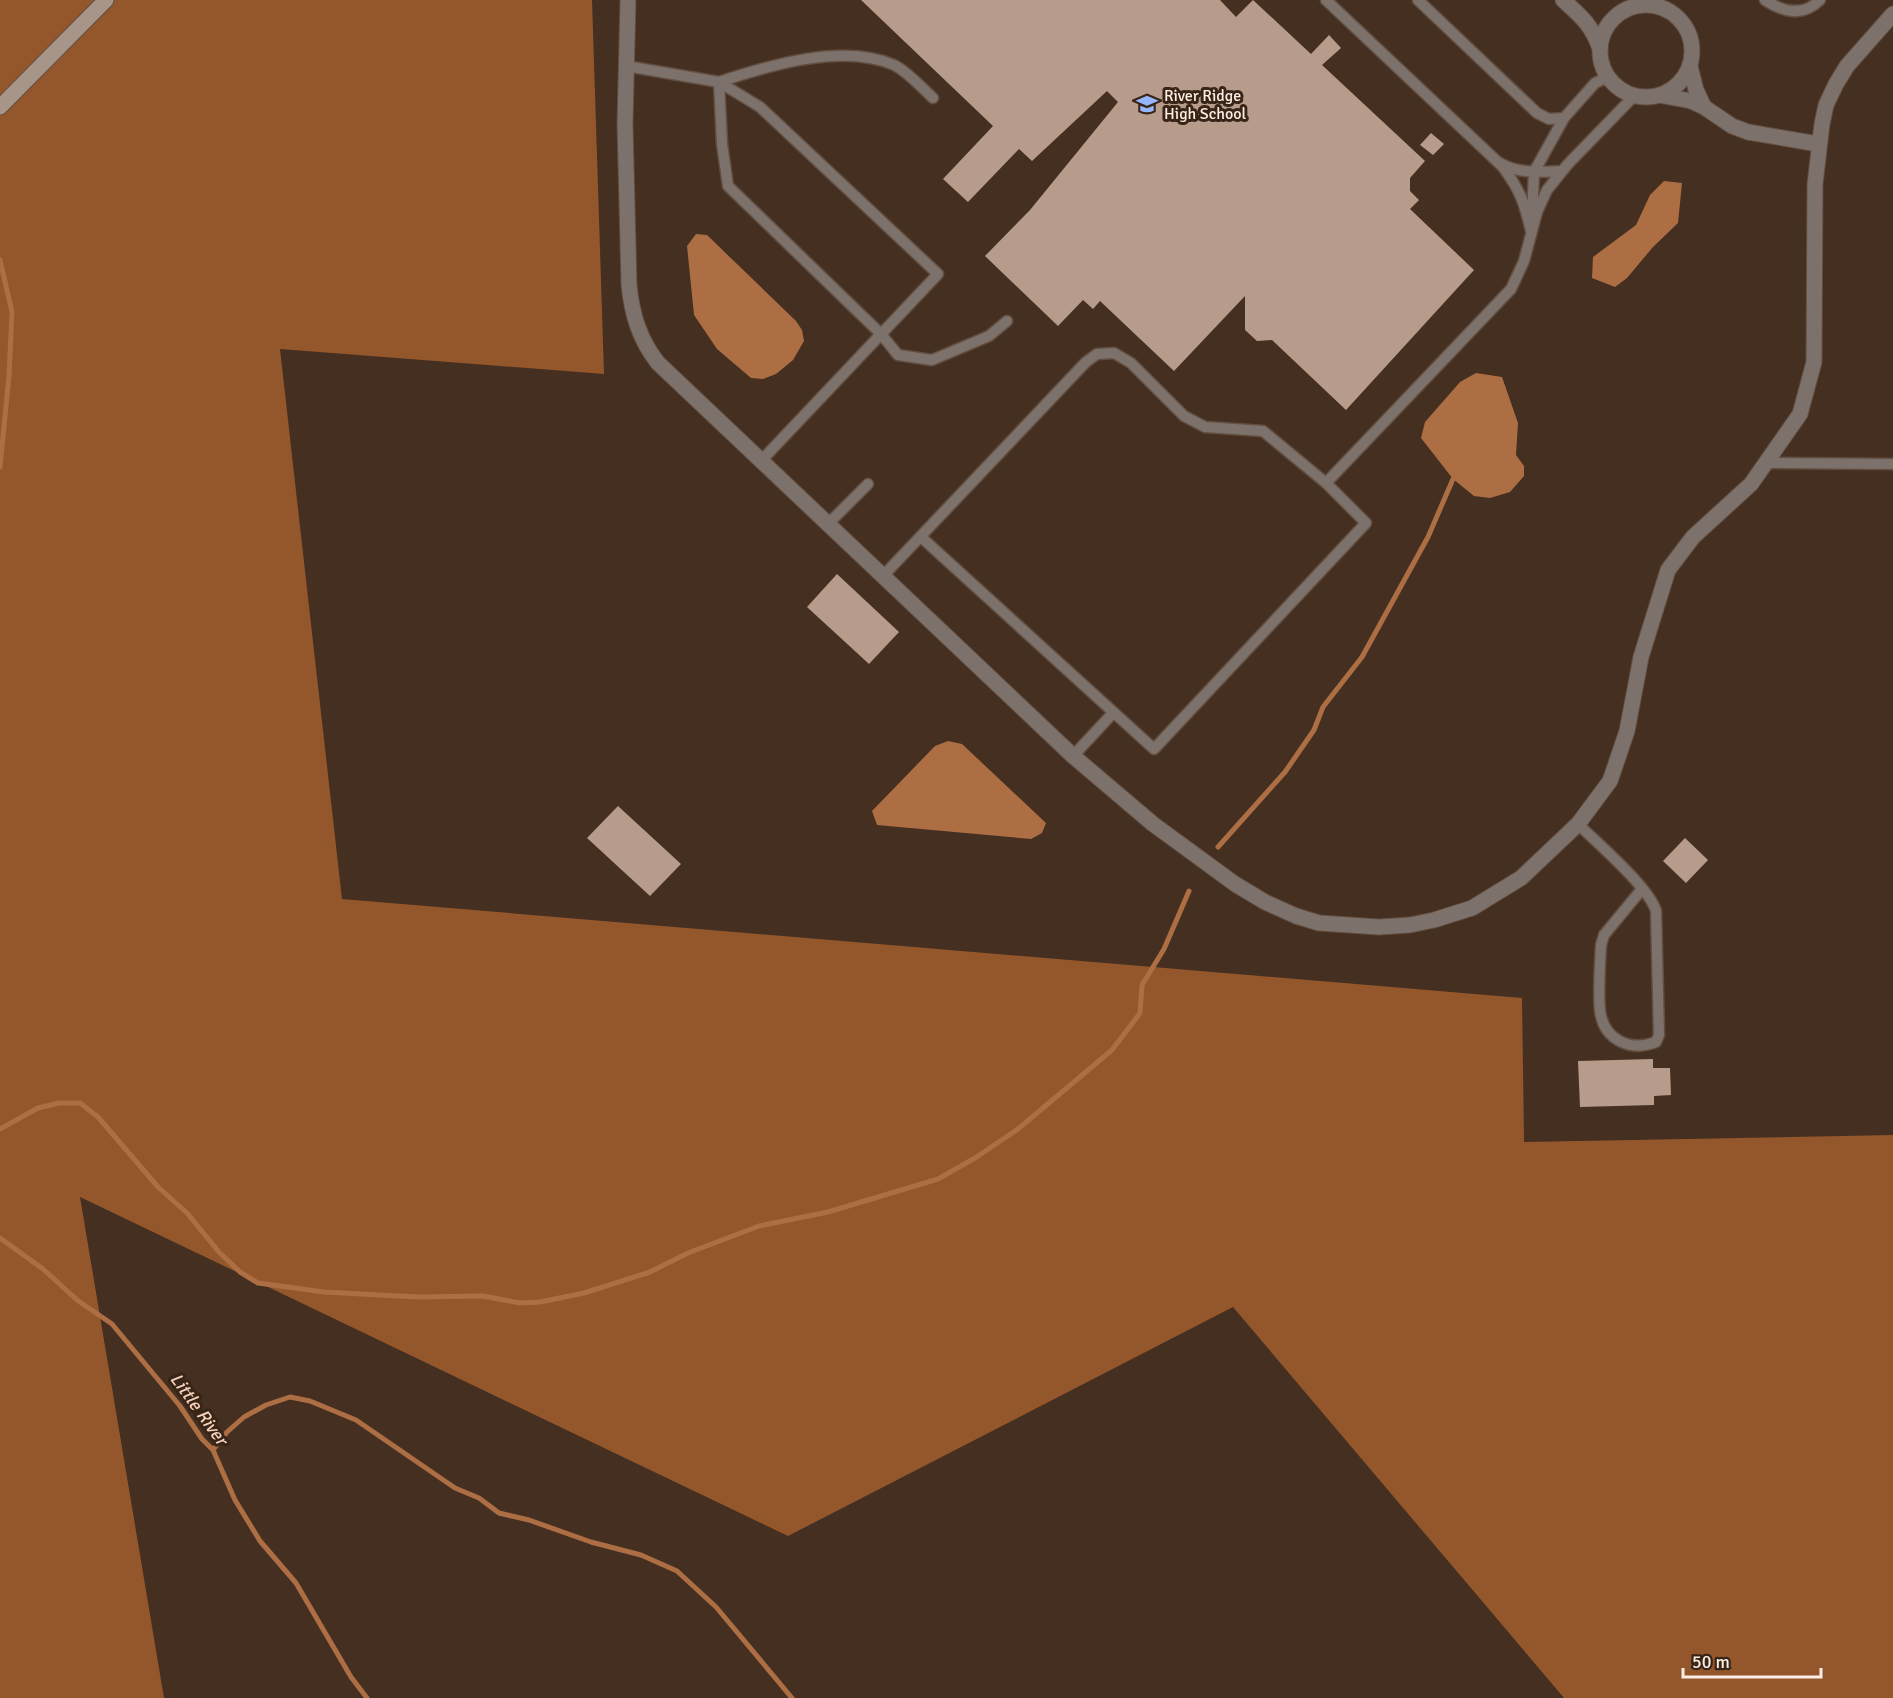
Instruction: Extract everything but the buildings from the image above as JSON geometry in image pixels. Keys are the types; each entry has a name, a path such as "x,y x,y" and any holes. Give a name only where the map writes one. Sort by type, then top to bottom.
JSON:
{"main road":[{"path":"0,107 106,0"}],"street":[{"path":"628,0 625,124 630,301 646,347 658,363 1073,756 1153,824 1235,884 1264,902 1296,916 1320,923 1379,927 1410,925 1472,908 1521,878 1578,824 1610,781 1627,731 1641,657 1668,570 1692,537 1750,484 1800,414 1814,362 1815,184 1818,144 1826,105 1847,66 1893,14"},
{"path":"1563,0 1586,21 1594,33 1600,49 1602,64 1608,77 1618,87 1645,97 1659,95 1677,97 1704,107 1719,118 1748,132 1818,144"},
{"path":"1625,0 1659,7 1672,14 1683,24 1690,37 1692,51 1690,66 1683,79 1672,89 1659,95"},
{"path":"1600,49 1609,24 1630,8 1644,5"},
{"path":"1690,66 1696,90 1704,107"}],"lane":[{"path":"1326,0 1494,159 1514,183 1524,202 1532,236"},
{"path":"1418,0 1537,113 1549,119 1564,118"},
{"path":"1765,0 1777,8 1791,12 1803,11 1820,0"},
{"path":"719,82 768,66 806,59 870,57 897,66 933,98"},
{"path":"626,66 719,82 760,106 938,274 760,462"},
{"path":"1532,236 1534,172 1564,118 1595,83 1608,77"},
{"path":"719,82 722,144 728,186 881,334 898,355 932,360 989,336 1007,321"},
{"path":"1326,483 1511,289 1524,261 1537,212 1544,197 1562,171 1635,95"},
{"path":"1494,159 1506,166 1534,172 1562,171"},
{"path":"883,576 1086,362 1097,354 1114,353 1131,363 1184,416 1205,426 1263,431 1326,483 1366,523 1154,749 921,537"},
{"path":"1766,463 1893,464"},
{"path":"828,524 868,484"},
{"path":"1073,756 1113,713"},
{"path":"1578,824 1642,889 1654,904 1656,911 1659,1035 1656,1042 1633,1046 1615,1039 1609,1033 1600,1012 1601,945 1605,935 1642,889"}],"shaded area":[{"path":"0,0 592,0 604,374 280,349 342,899 1522,998 1524,1142 1893,1135 1893,1698 1564,1698 1233,1307 788,1536 80,1197 164,1698 0,1698"},
{"path":"1664,181 1682,183 1678,223 1653,247 1627,278 1615,287 1592,278 1593,257 1636,225 1650,195"},
{"path":"696,234 707,235 796,321 802,330 804,341 793,360 776,374 763,379 751,378 717,349 694,315 687,246"},
{"path":"1476,373 1502,377 1518,423 1516,455 1524,466 1524,476 1510,492 1490,498 1474,496 1453,479 1421,438 1425,422 1460,382"},
{"path":"948,741 962,744 1046,823 1042,833 1031,839 877,825 872,811 935,746"}],"waterway":[{"name":"Little River","path":"0,260 12,312 9,376 0,467"},
{"path":"1218,847 1285,772 1314,730 1323,707 1362,657 1428,537 1453,479"},
{"path":"0,1129 38,1108 59,1103 80,1103 98,1117 158,1187 187,1213 219,1252 240,1272 258,1283 324,1292 418,1297 483,1296 520,1303 540,1302 584,1293 650,1272 688,1253 759,1226 828,1212 938,1179 975,1158 1018,1129 1112,1050 1140,1013 1142,985 1164,949 1189,891"},
{"name":"Little River","path":"0,1238 43,1269 77,1300 112,1324 180,1406 202,1439 213,1450 235,1500 260,1541 296,1583 351,1677 367,1698"},
{"path":"213,1450 227,1432 244,1417 266,1405 290,1397 310,1401 356,1420 455,1488 479,1498 499,1513 641,1555 677,1571 716,1607 792,1698"}],"place":[{"name":"River Ridge High School","path":"1147,104"}]}
